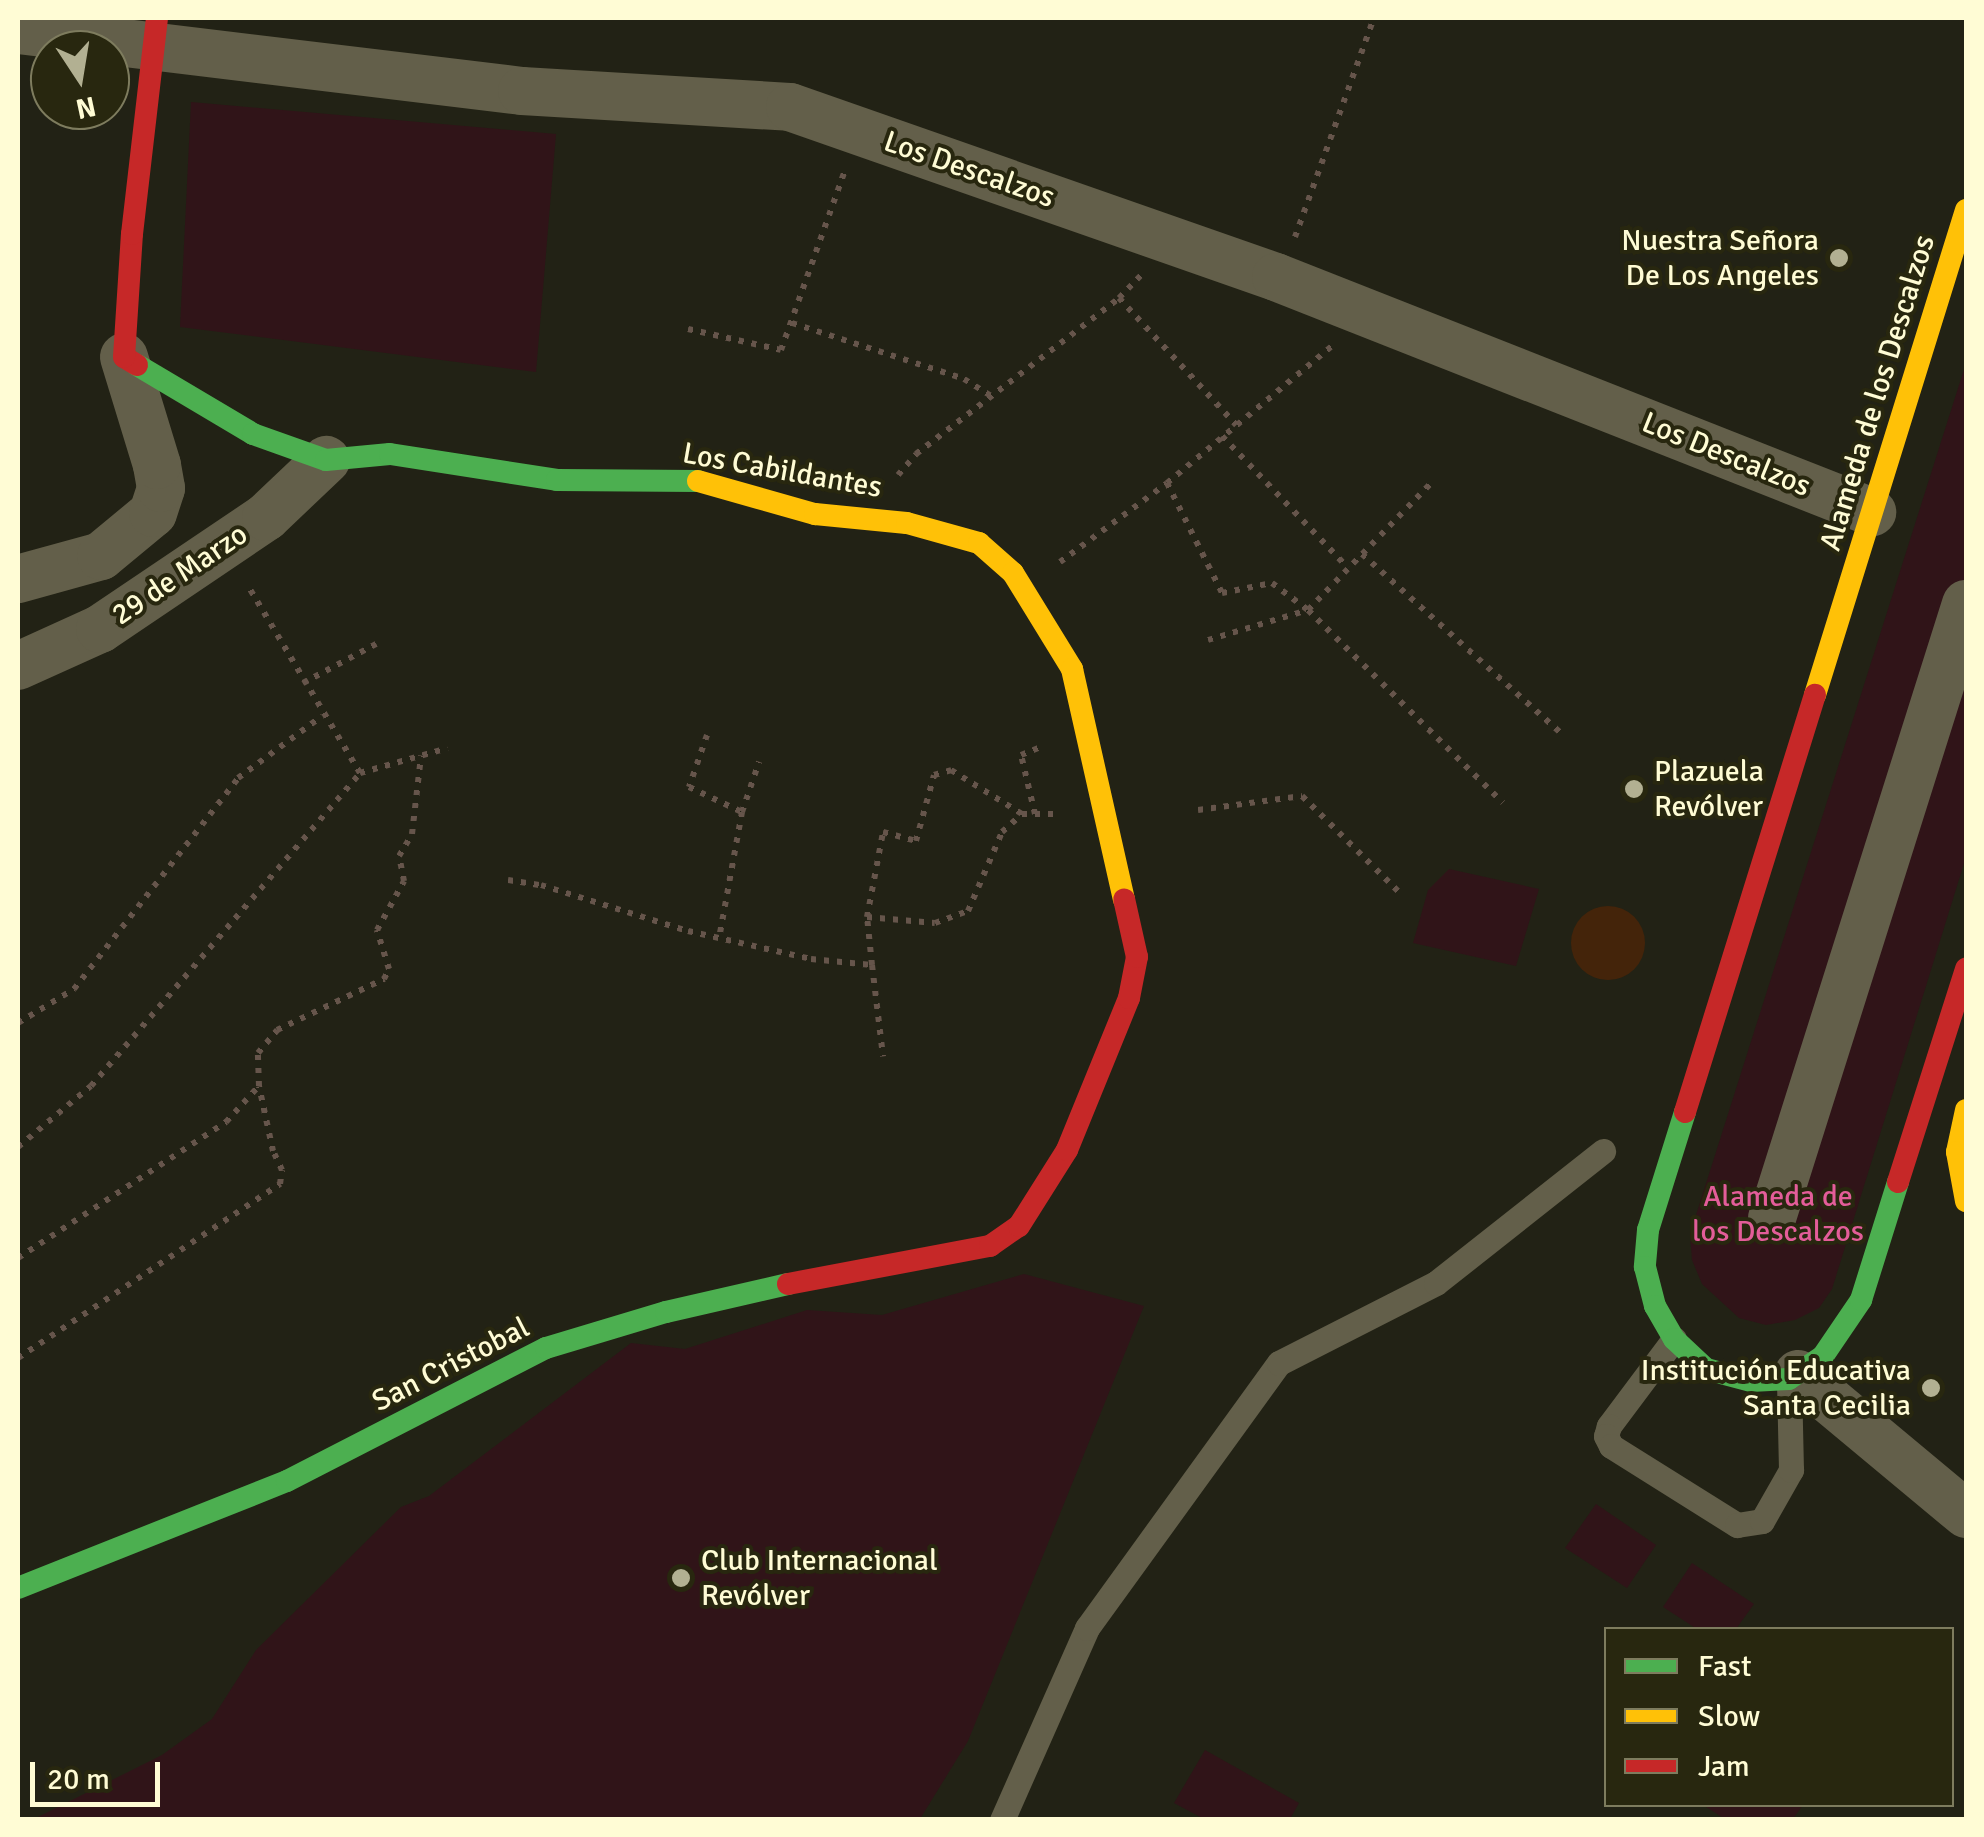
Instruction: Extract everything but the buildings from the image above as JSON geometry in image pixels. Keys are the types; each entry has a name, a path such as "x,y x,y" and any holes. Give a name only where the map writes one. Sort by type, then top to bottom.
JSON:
{"street":[{"name":"Los Descalzos","path":"18,30 155,33 522,91 790,107 1280,279 1872,512"},
{"path":"19,568 101,556 153,513 161,488 124,357 155,33"},
{"name":"Alameda de los Descalzos","path":"1793,1377 1751,1381 1706,1369 1674,1339 1655,1306 1645,1267 1648,1230 1966,210"},
{"name":"Los Cabildantes","path":"124,357 253,434 326,460 390,454 556,480 691,479 815,514 908,523 978,543 1024,589 1072,669 1137,957 1128,998 1067,1150 1019,1226 990,1246"},
{"name":"29 de Marzo","path":"18,666 100,629 266,517 326,460"},
{"path":"1772,1218 1966,604"},
{"path":"1966,969 1902,1204 1861,1300 1823,1356 1793,1377 1966,1514"},
{"path":"1966,1110 1957,1146 1966,1200"},
{"name":"San Cristobal","path":"18,1588 288,1481 546,1348 651,1316 806,1280 990,1246"}],"lane":[{"path":"1002,1820 1087,1628 1280,1363 1436,1282 1602,1150"},
{"path":"1674,1339 1609,1426 1606,1436 1610,1446 1737,1525 1762,1521 1791,1470 1793,1377"}],"path":[{"path":"1280,279 1374,18"},
{"path":"688,329 781,350 859,132"},
{"path":"874,520 892,482 916,454 1138,282 1160,237"},
{"path":"1118,298 1236,425"},
{"path":"1024,589 1167,483 1372,314"},
{"path":"792,323 964,380 991,396"},
{"path":"1222,436 1348,568"},
{"path":"1167,483 1222,593 1272,583 1308,610 1503,803"},
{"path":"1208,640 1308,610 1430,484"},
{"path":"224,544 322,716 360,773"},
{"path":"1362,554 1564,736"},
{"path":"303,683 376,644"},
{"path":"18,1023 74,990 238,778 322,716"},
{"path":"707,735 689,786 742,812"},
{"path":"1035,814 1021,754 1043,746"},
{"path":"18,1147 90,1086 360,773 448,748"},
{"path":"18,1358 280,1184 282,1170 273,1151 259,1086 258,1053 277,1030 384,979 388,969 377,930 404,882 399,856 412,834 421,756"},
{"path":"719,938 742,812 759,762"},
{"path":"884,1056 867,918 883,832 916,841 934,775 950,770 1022,814 1106,814"},
{"path":"1198,810 1302,796 1400,894"},
{"path":"867,918 935,923 968,912 1002,832 1022,814"},
{"path":"508,880 719,938 811,959 872,965"},
{"path":"18,1258 226,1122 259,1086"}],"green space":[{"path":"191,102 556,134 536,372 180,327"},
{"name":"Alameda de los Descalzos","path":"1966,363 1966,857 1832,1289 1819,1308 1795,1320 1766,1325 1739,1318 1702,1284 1692,1260 1690,1234"},
{"path":"1449,869 1539,889 1516,966 1413,943 1428,890"},
{"name":"Club Internacional Revólver","path":"1024,1274 1144,1306 968,1741 920,1819 32,1820 162,1755 212,1719 256,1650 401,1507 429,1496 631,1343 685,1349 807,1310 882,1315"},
{"path":"1596,1504 1656,1545 1627,1588 1565,1548"},
{"path":"1692,1563 1754,1604 1737,1627 1694,1627 1663,1607"},
{"path":"1205,1750 1299,1803 1290,1819 1204,1819 1174,1803"},
{"path":"1706,1807 1802,1807 1792,1820 1725,1819"}],"shaded area":[{"path":"1608,906 1634,917 1645,943 1634,969 1608,980 1582,969 1571,943 1582,917"}],"traffic: fast":[{"path":"137,365 253,434 326,460 390,454 557,480 698,481"},
{"path":"1685,1112 1648,1230 1645,1267 1655,1306 1674,1339 1706,1369 1751,1381 1789,1379 1823,1356 1861,1300 1898,1182"},
{"path":"18,1588 287,1481 546,1348 666,1312 788,1284"}],"traffic: slow":[{"path":"1815,695 1966,210"},
{"path":"698,481 815,514 907,523 979,543 1013,573 1072,669 1124,899"},
{"path":"1966,1110 1957,1152 1966,1201"}],"traffic: jam":[{"path":"137,365 124,357 132,234 157,18"},
{"path":"1685,1112 1815,695"},
{"path":"788,1284 990,1246 1019,1226 1067,1150 1129,998 1137,957 1124,899"},
{"path":"1898,1182 1966,969"}],"place":[{"name":"Nuestra Señora De Los Angeles","path":"1839,258"},
{"name":"Plazuela Revólver","path":"1634,789"},
{"name":"Institución Educativa Santa Cecilia","path":"1931,1388"},
{"name":"Club Internacional Revólver","path":"681,1578"}]}
